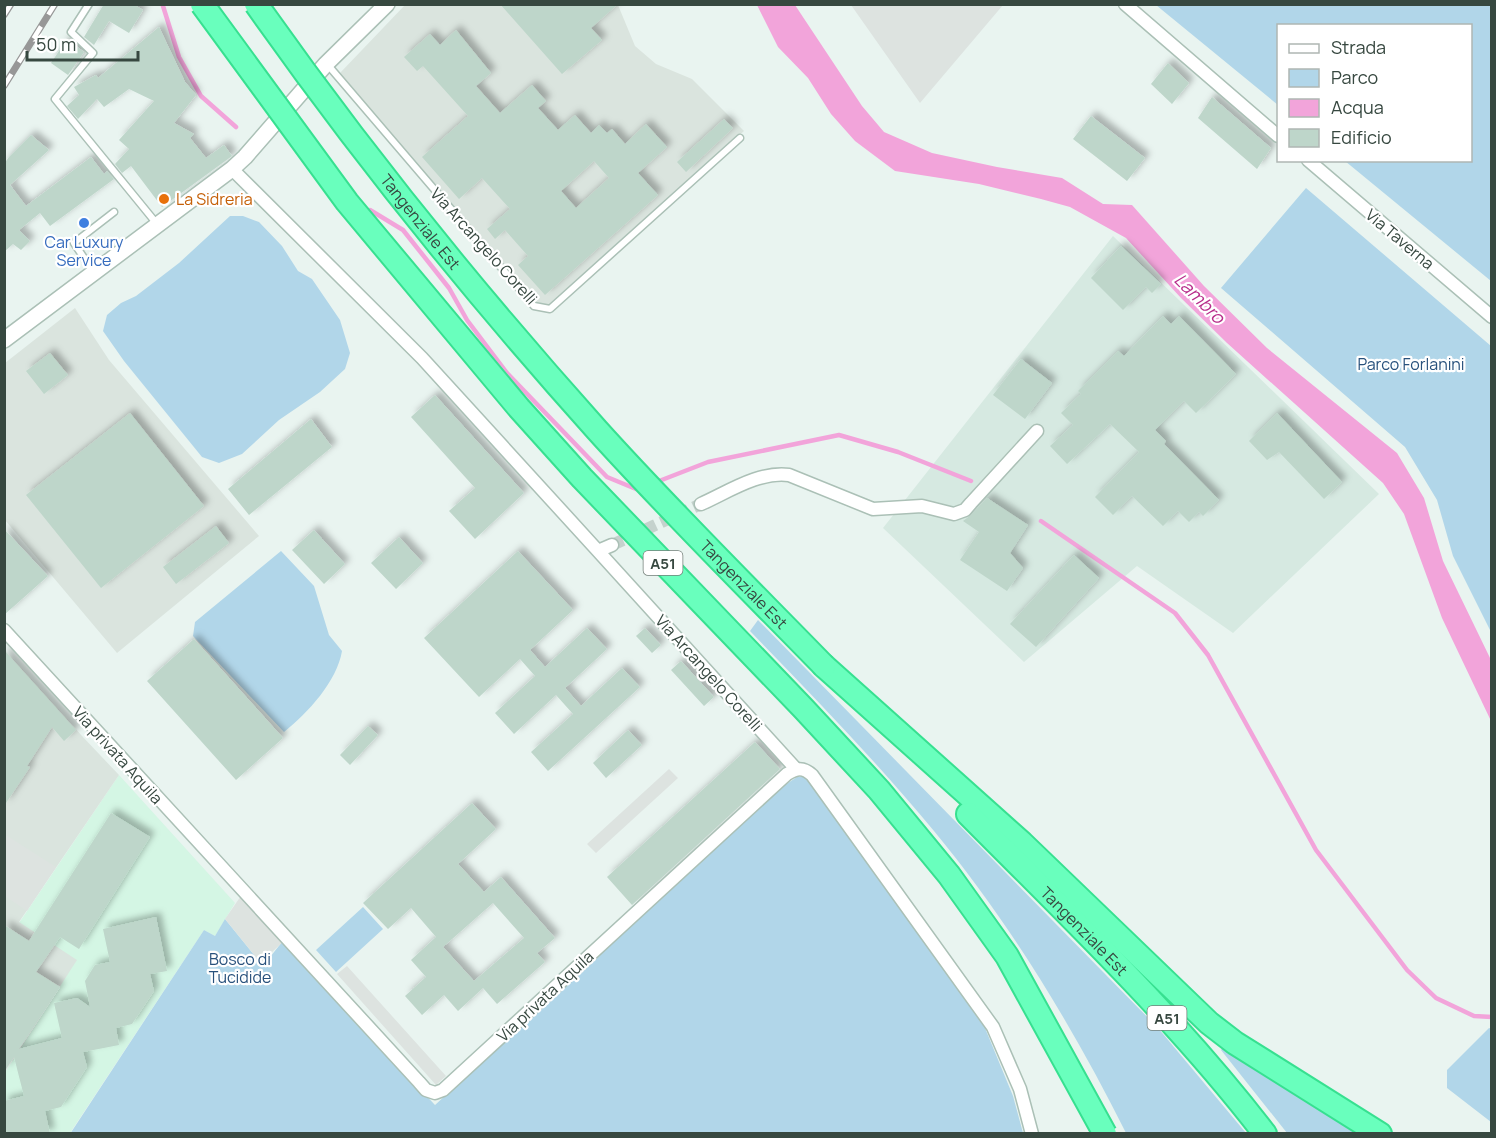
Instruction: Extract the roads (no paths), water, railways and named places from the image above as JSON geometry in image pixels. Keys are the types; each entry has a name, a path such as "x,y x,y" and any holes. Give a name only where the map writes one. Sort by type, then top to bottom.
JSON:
{"highway":[{"name":"A51","path":"202,4 346,202 519,408 582,478 879,790 948,875 1006,956 1105,1134"},
{"name":"Tangenziale Est","path":"256,4 376,166 497,315 637,473 824,666 1075,908 1264,1131"},
{"path":"1075,908 1209,1023 1380,1134"}],"street":[{"path":"4,340 232,169 327,64 387,4"},
{"path":"1125,4 1277,135"},
{"name":"Via Taverna","path":"1310,162 1491,317"},
{"name":"Via Arcangelo Corelli","path":"232,169 422,358 796,769"},
{"path":"700,504 755,480 780,474 789,475 873,509 922,506 954,514 965,510 1037,431"},
{"path":"598,551 612,545"},
{"name":"Via privata Aquila","path":"4,630 426,1090 435,1093 443,1090 770,790 796,769"},
{"path":"796,769 805,770 812,775 993,1027 1020,1089 1032,1134"}],"lane":[{"path":"89,4 71,33 93,53 55,99 158,224"},
{"name":"Via Arcangelo Corelli","path":"327,64 534,306 550,309 740,138"},
{"path":"94,273 74,243 114,213"}],"water":[{"name":"Lambro","path":"757,5 795,5 862,106 884,132 932,153 1062,178 1103,204 1132,205 1204,286 1267,348 1397,453 1424,498 1443,561 1491,660 1491,721 1442,618 1404,514 1383,483 1227,343 1181,298 1126,238 1070,207 979,184 895,171 855,141 831,114 808,78 778,47"}],"waterway":[{"path":"163,6 179,57 201,96 236,127"},
{"path":"370,210 403,230 449,288 467,320 507,373 607,477 636,489 640,488"},
{"path":"654,483 708,462 839,435 898,452 971,481"},
{"path":"1041,521 1175,613 1208,655 1316,850 1407,970 1436,998 1474,1016 1492,1017"}],"tunnel":[{"path":"612,545 701,504"}],"railway":[{"path":"4,15 11,4"},
{"path":"4,86 55,4"}],"place":[{"name":"La Sidreria","path":"164,199"},
{"name":"Car Luxury Service","path":"84,223"}],"park label":[{"name":"Parco Forlanini","path":"1411,364"},
{"name":"Bosco di Tucidide","path":"240,968"}]}
